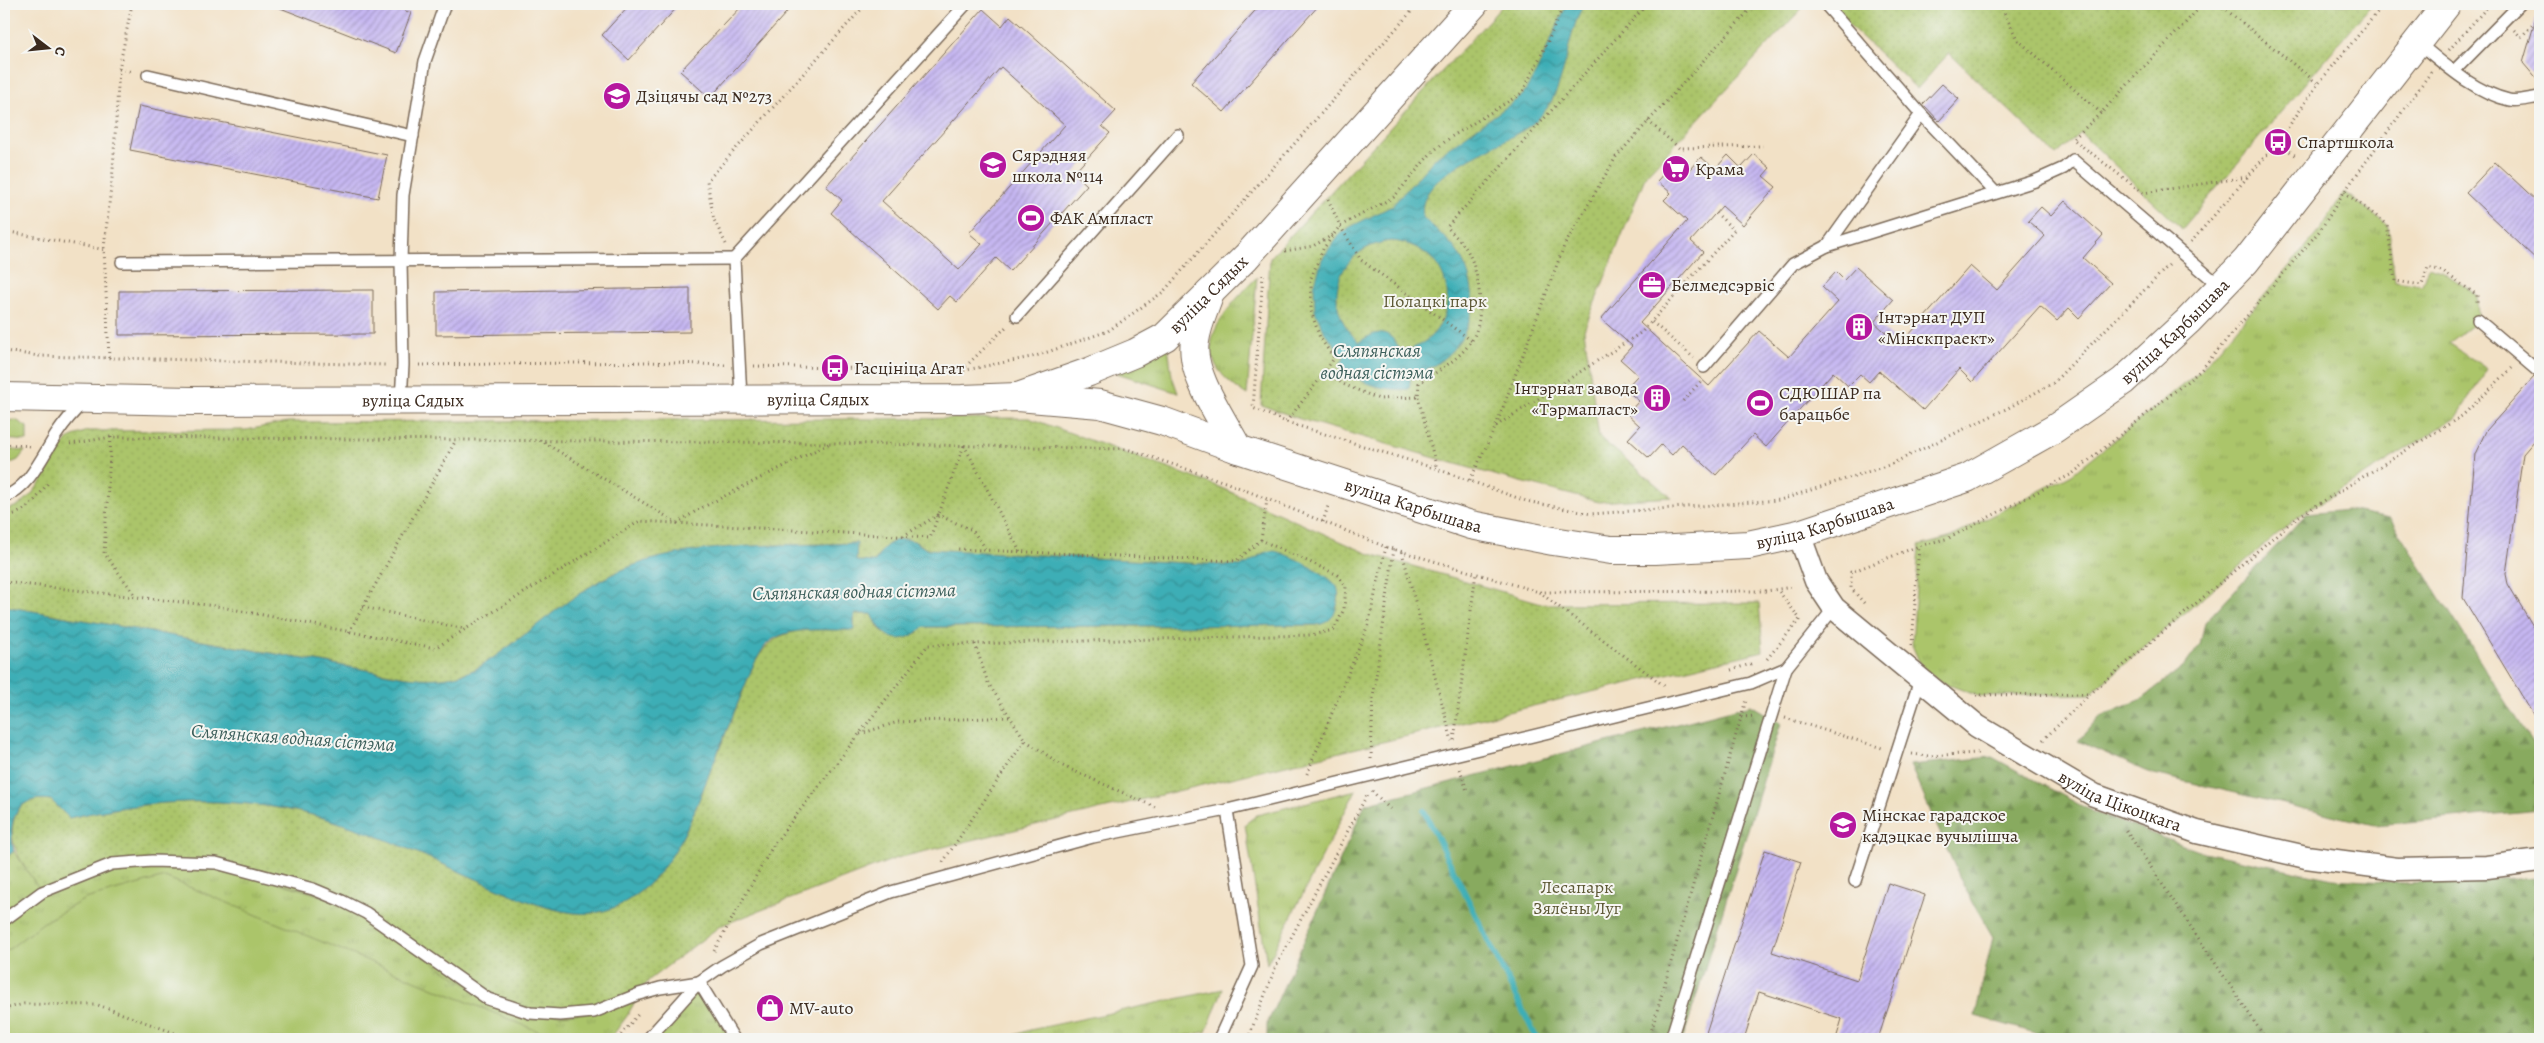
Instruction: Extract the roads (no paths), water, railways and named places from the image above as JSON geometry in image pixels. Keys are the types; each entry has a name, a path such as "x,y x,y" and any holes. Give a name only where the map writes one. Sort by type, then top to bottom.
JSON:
{"main road":[{"name":"вуліца Сядых","path":"4,397 86,400 400,400 962,399 1018,397 1135,353 1165,336 1210,293 1278,222 1474,4"},
{"name":"вуліца Карбышава","path":"1018,397 1100,404 1162,421 1238,449 1471,525 1610,550 1712,548 1748,545 1799,534 1967,478 2054,430 2123,381 2162,347 2222,288 2447,4"},
{"path":"1210,293 1194,341 1195,363 1203,386 1238,449"}],"street":[{"name":"вуліца Цікоцкага","path":"1799,534 1816,581 1834,608 1977,726 2094,795 2197,832 2306,857 2396,869 2487,867 2540,860"}],"lane":[{"path":"400,400 403,365 401,261 403,194 425,61 444,4"},
{"path":"741,398 734,259 966,4"},
{"path":"1825,4 1921,114 1995,192"},
{"path":"2454,71 2520,4"},
{"path":"2417,42 2454,71 2482,89 2511,101 2540,97"},
{"path":"148,75 413,136"},
{"path":"1827,246 1921,114"},
{"path":"1017,316 1178,135"},
{"path":"1704,367 1793,264 1827,246 2034,181 2064,168 2073,160 2222,288"},
{"path":"122,262 734,259"},
{"path":"2478,320 2539,372"},
{"path":"4,497 17,490 29,478 62,427 86,400"},
{"path":"1671,1039 1786,668 1834,608"},
{"path":"648,1039 699,982 761,944 891,892 1093,837 1227,810 1751,683 1786,668"},
{"path":"1855,881 1920,680"},
{"path":"1219,1039 1252,966 1227,810"},
{"path":"4,920 42,892 112,864 152,861 216,863 313,889 342,901 366,913 488,1000 530,1013 560,1016 594,1012 639,994 660,988 699,982"},
{"path":"699,982 734,1039"}],"water":[{"name":"Сляпянская водная сістэма","path":"1567,4 1584,4 1577,19 1559,83 1553,98 1544,112 1532,124 1446,174 1432,187 1424,201 1423,217 1456,250 1466,269 1472,288 1472,307 1468,325 1459,341 1447,356 1411,376 1409,389 1389,389 1372,385 1347,373 1339,367 1344,357 1325,333 1315,311 1314,286 1322,259 1339,235 1350,227 1392,206 1437,156 1522,96 1536,73","holes":["1392,241 1415,247 1432,259 1442,275 1447,293 1446,311 1437,329 1423,343 1401,352 1393,338 1383,333 1372,335 1359,342 1346,327 1339,311 1337,295 1340,280 1347,265 1358,254 1373,245"]},
{"path":"905,539 914,541 926,549 1239,566 1264,553 1274,551 1298,560 1333,582 1337,587 1338,601 1335,613 1331,618 1326,622 1316,625 924,627 916,633 901,639 894,638 882,630 872,614 854,614 854,630 797,631 776,637 761,651 753,666 689,823 671,857 647,886 631,898 612,909 597,912 575,913 536,904 405,847 358,829 310,814 258,805 177,802 96,812 69,818 51,800 39,799 22,806 16,813 12,830 14,851 4,859 4,606 400,676 439,678 466,673 476,669 586,589 631,566 693,551 760,546 857,543 856,561 875,562 880,553 890,543"}],"waterway":[{"path":"1424,811 1537,1039"}],"place":[{"name":"Дзіцячы сад №273","path":"617,96"},
{"name":"Спартшкола","path":"2278,142"},
{"name":"Сярэдняя школа №114","path":"993,165"},
{"name":"Крама","path":"1676,169"},
{"name":"ФАК Ампласт","path":"1031,218"},
{"name":"Белмедсэрвіс","path":"1652,285"},
{"name":"Інтэрнат ДУП «Мінскпраект»","path":"1859,327"},
{"name":"Гасцініца Агат","path":"835,368"},
{"name":"Інтэрнат завода «Тэрмапласт»","path":"1657,398"},
{"name":"СДЮШАР па барацьбе","path":"1760,403"},
{"name":"Мінскае гарадское кадэцкае вучылішча","path":"1843,825"},
{"name":"MV-auto","path":"770,1008"}],"park label":[{"name":"Полацкі парк","path":"1435,301"},
{"name":"Лесапарк Зялёны Луг","path":"1577,898"}]}
